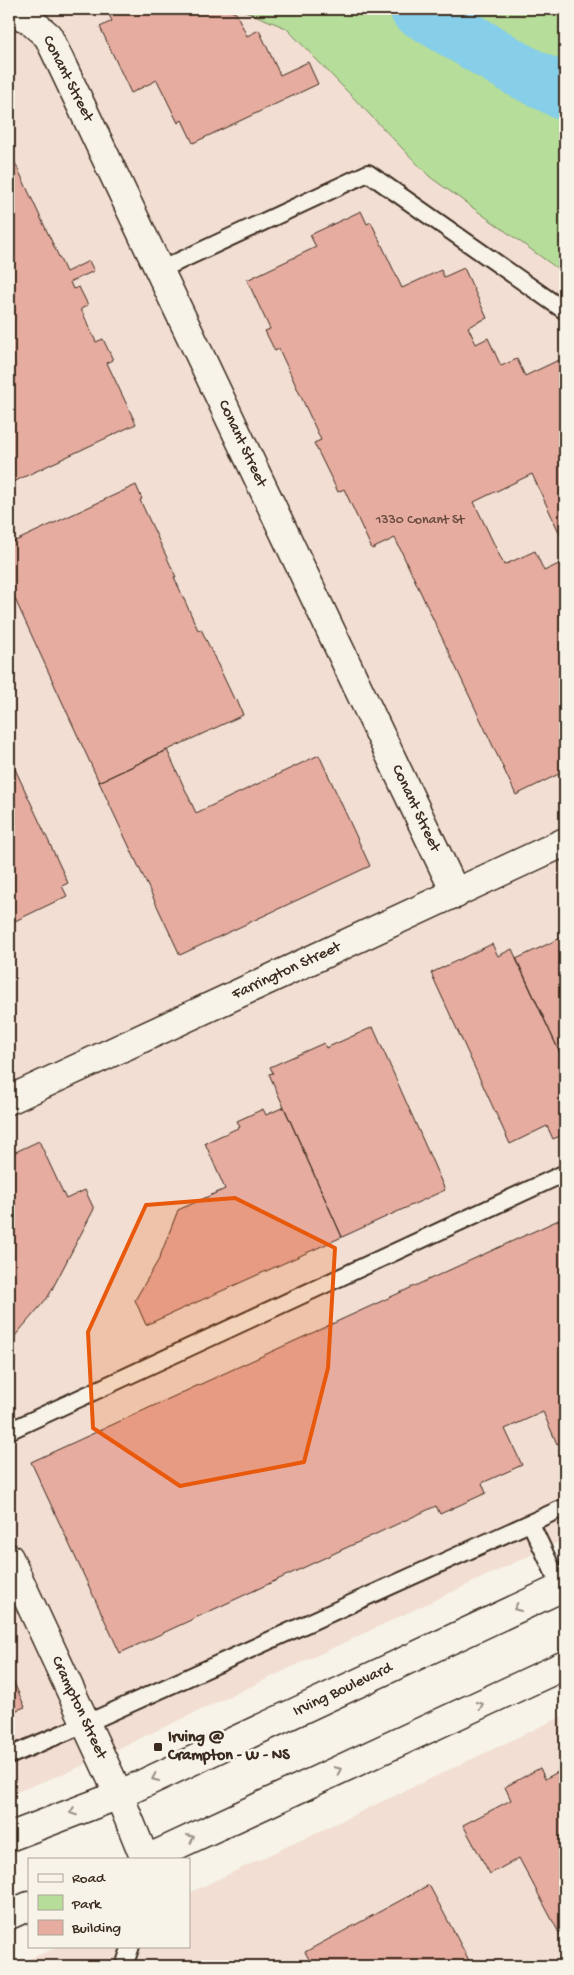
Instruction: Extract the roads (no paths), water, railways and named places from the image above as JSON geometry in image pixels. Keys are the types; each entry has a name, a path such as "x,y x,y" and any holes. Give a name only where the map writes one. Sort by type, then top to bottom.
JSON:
{"street":[{"name":"Conant Street","path":"9,12 27,18 48,36 456,894"},
{"name":"Farrington Street","path":"9,1100 565,842"},
{"name":"Crampton Street","path":"9,1558 119,1795 146,1858"},
{"name":"Irving Boulevard","path":"9,1837 119,1795 564,1590"},
{"path":"148,1858 565,1666"},
{"path":"9,1914 28,1906"}],"lane":[{"path":"160,270 368,173 565,311"},
{"path":"9,1431 565,1173"},
{"path":"9,1756 85,1724 565,1507"},
{"path":"530,1524 564,1590"},
{"path":"124,1966 130,1948"}],"waterway":[{"path":"417,9 519,70 565,93"}],"place":[{"name":"Irving @ Crampton - W - NS","path":"158,1747"}]}
